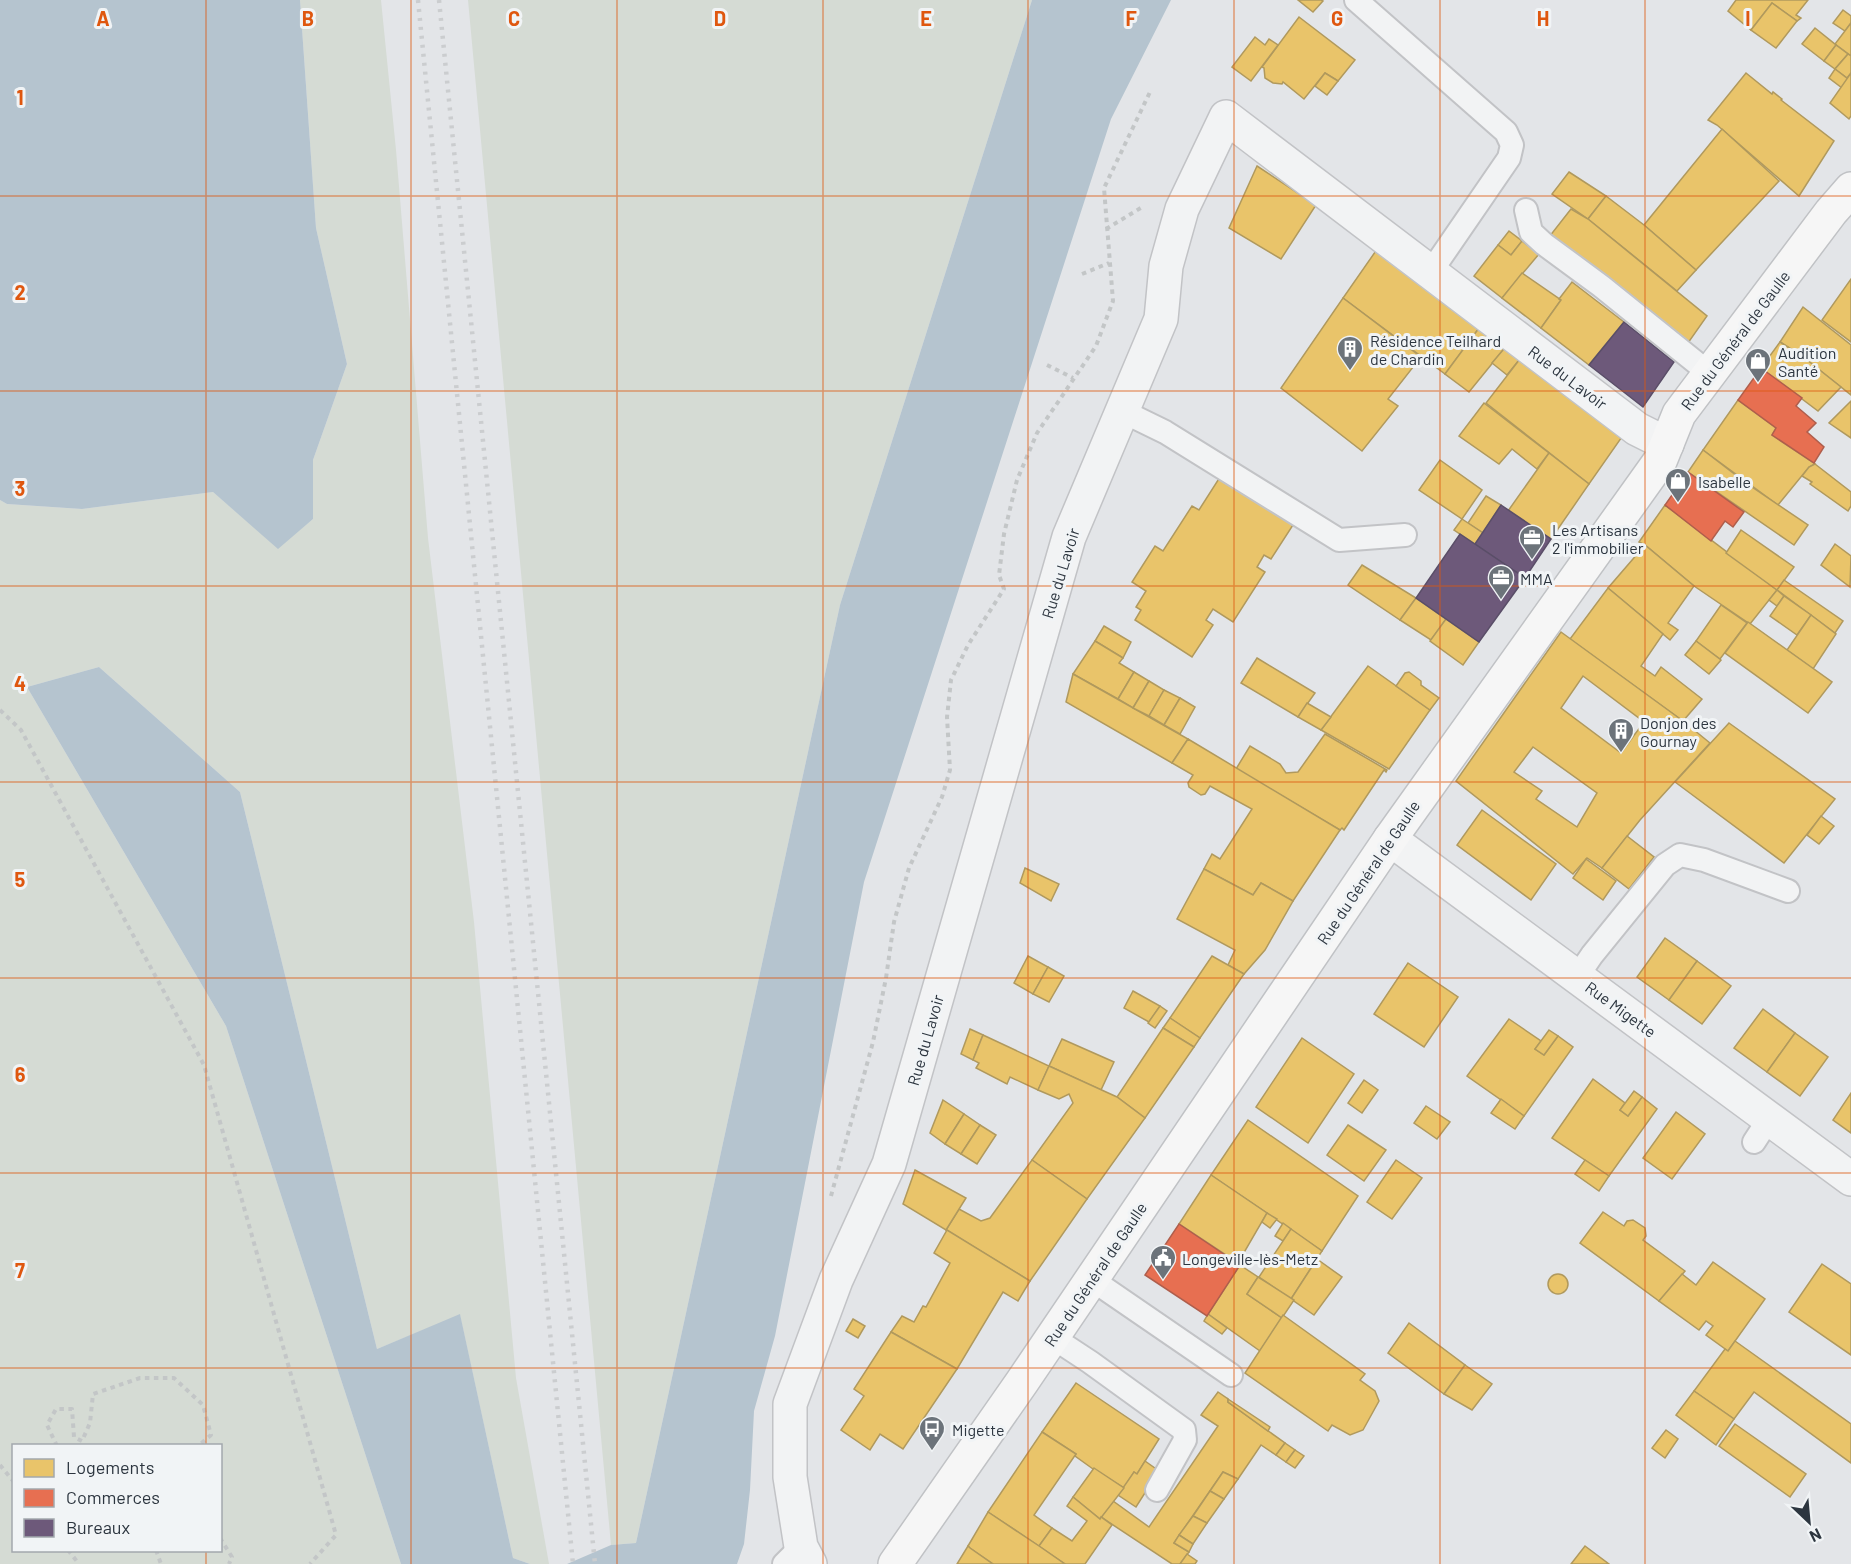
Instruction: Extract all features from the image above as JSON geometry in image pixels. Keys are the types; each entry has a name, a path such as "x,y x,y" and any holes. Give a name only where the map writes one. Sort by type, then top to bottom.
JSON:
{"main road":[{"name":"Rue du Général de Gaulle","path":"895,1564 1390,839 1660,461 1678,414 1831,212 1851,189"}],"street":[{"name":"Rue du Lavoir","path":"798,1558 790,1477 790,1404 836,1280 889,1164 1070,537 1161,319 1166,266 1182,209 1226,117 1637,429 1667,444"},
{"name":"Rue Migette","path":"1390,839 1577,977 1762,1131 1851,1179"}],"lane":[{"path":"1356,0 1506,132 1512,145 1509,158 1430,273"},
{"path":"1526,210 1531,232 1544,244 1602,286 1709,373"},
{"path":"1122,411 1165,432 1339,540 1405,535"},
{"path":"1577,977 1665,865 1680,855 1704,860 1788,891"},
{"path":"1091,1279 1231,1375"},
{"path":"1052,1336 1184,1430 1185,1440 1157,1490"}],"path":[{"path":"829,1206 873,1042 894,922 909,868 942,796 950,770 947,717 951,680 968,645 1004,588 999,575 1004,534 1017,480 1037,433 1096,346 1113,301 1104,188 1150,92"},
{"path":"1083,274 1109,263"},
{"path":"1047,365 1073,378"},
{"path":"0,710 21,730 204,1065 336,1535 310,1564"},
{"path":"56,1444 47,1425 56,1409 72,1409 74,1437 82,1441 90,1423 93,1394 140,1378 174,1378 203,1405 211,1435 200,1444"},
{"path":"0,1465 12,1480"},
{"path":"222,1541 232,1557 229,1564"},
{"path":"69,1552 79,1564"}],"shaded area":[{"path":"0,0 300,0 316,228 347,364 313,460 313,519 278,549 213,492 82,509 7,504 0,500"},
{"path":"300,0 381,0 396,150 428,538 474,922 516,1378 549,1564 530,1564 513,1558 460,1315 377,1349 240,792 99,667 27,687 226,1026 401,1564 0,1564 0,500 7,504 82,509 213,492 278,548 313,519 313,460 347,364 316,228"},
{"path":"468,0 1032,0 840,605 636,1543 611,1545"},
{"path":"1032,0 1171,0 1111,119 864,882 775,1336 754,1411 750,1490 744,1544 737,1564 567,1564 611,1545 636,1543 840,605"},
{"path":"99,667 240,792 377,1349 460,1314 513,1558 530,1564 401,1564 226,1026 27,687"}],"building: Logements":[{"path":"1298,0 1321,0 1323,1 1313,12"},
{"path":"1736,0 1808,0 1796,15 1801,18 1797,21 1772,3 1751,30 1728,11"},
{"path":"1772,3 1797,21 1776,48 1751,30"},
{"path":"1843,10 1851,16 1851,23 1845,31 1833,23"},
{"path":"1299,17 1355,60 1338,81 1325,73 1304,99 1283,82 1282,84 1273,83 1265,78 1262,67"},
{"path":"1851,23 1851,56 1835,44"},
{"path":"1815,28 1836,45 1824,61 1802,44"},
{"path":"1255,37 1265,45 1269,39 1278,45 1251,81 1232,67"},
{"path":"1836,45 1848,54 1835,69 1824,61"},
{"path":"1848,54 1851,56 1851,73 1847,78 1835,69"},
{"path":"1835,69 1848,79 1842,88 1829,78"},
{"path":"1325,73 1338,81 1327,95 1315,86"},
{"path":"1746,73 1834,141 1799,196 1717,125 1708,120"},
{"path":"1851,73 1851,116 1849,119 1830,103"},
{"path":"1722,129 1779,181 1696,270 1644,225"},
{"path":"1257,166 1316,205 1281,259 1229,228"},
{"path":"1569,172 1606,196 1588,219 1552,194"},
{"path":"1606,196 1696,270 1677,291 1588,219"},
{"path":"1571,209 1588,219 1707,316 1688,343 1549,237"},
{"path":"1509,231 1522,241 1511,255 1498,245"},
{"path":"1522,241 1539,254 1502,298 1474,276 1498,245 1511,255"},
{"path":"1380,245 1482,324 1445,374 1343,298"},
{"path":"1522,273 1561,300 1541,328 1502,298"},
{"path":"1851,279 1851,342 1822,320"},
{"path":"1572,282 1624,322 1589,365 1541,328"},
{"name":"Résidence Teilhard de Chardin","path":"1343,298 1421,357 1388,399 1398,406 1362,451 1281,388"},
{"path":"1803,307 1851,345 1851,395 1802,356 1780,342"},
{"path":"1482,324 1508,344 1469,392 1445,374"},
{"path":"1780,342 1841,387 1818,411 1761,368"},
{"path":"1508,344 1523,355 1507,375 1492,363"},
{"path":"1523,355 1624,434 1589,484 1486,403"},
{"path":"1738,400 1776,428 1772,435 1815,464 1809,467 1778,505 1703,450"},
{"path":"1851,401 1851,438 1829,423"},
{"path":"1484,403 1549,453 1537,469 1512,449 1499,464 1459,436"},
{"path":"1703,450 1746,483 1808,525 1794,545 1688,472"},
{"path":"1549,453 1589,484 1551,539 1508,511"},
{"path":"1440,460 1482,490 1462,519 1419,490"},
{"path":"1815,464 1851,492 1851,506 1848,511 1802,476 1809,467"},
{"path":"1220,477 1293,525 1271,559 1264,555 1257,567 1265,572 1233,622 1213,609 1206,620 1213,625 1192,657 1135,620 1141,610 1136,607 1146,591 1132,582 1155,546 1163,551 1192,506 1199,510"},
{"path":"1486,496 1501,505 1483,533 1468,523"},
{"path":"1665,505 1777,590 1750,624 1694,586 1639,542"},
{"path":"1462,519 1483,533 1475,544 1454,530"},
{"path":"1741,530 1794,567 1777,590 1726,553"},
{"path":"1835,544 1851,556 1850,587 1821,565"},
{"path":"1645,545 1694,586 1668,623 1678,630 1670,640 1608,588"},
{"path":"1362,565 1416,598 1400,620 1348,585"},
{"path":"1784,580 1843,621 1835,633 1777,590"},
{"path":"1608,588 1663,634 1641,666 1655,676 1661,667 1702,699 1683,721 1570,639"},
{"path":"1777,590 1784,596 1777,606 1769,600"},
{"path":"1784,596 1811,615 1797,635 1770,616"},
{"path":"1416,598 1446,619 1431,640 1400,620"},
{"path":"1721,605 1747,623 1720,659 1696,641"},
{"path":"1811,615 1836,634 1813,669 1787,650"},
{"path":"1446,619 1479,642 1463,665 1430,641"},
{"path":"1748,622 1832,682 1808,713 1725,653"},
{"path":"1104,626 1131,642 1123,658 1095,641"},
{"name":"Donjon des Gournay","path":"1561,632 1710,743 1640,820 1602,868 1587,858 1573,874 1456,781","holes":["1583,676 1644,722 1621,753 1561,708","1533,747 1597,793 1577,827 1536,799 1542,791 1514,772"]},
{"path":"1095,641 1123,658 1119,663 1134,672 1118,699 1073,674"},
{"path":"1696,641 1721,660 1709,674 1685,655"},
{"path":"1257,658 1315,693 1298,717 1241,683"},
{"path":"1368,666 1430,710 1389,769 1321,730"},
{"path":"1134,672 1149,681 1133,708 1118,699"},
{"path":"1409,672 1421,681 1421,685 1439,698 1430,710 1396,686 1405,673"},
{"path":"1073,674 1188,739 1172,763 1066,702"},
{"path":"1149,681 1164,690 1149,716 1133,708"},
{"path":"1164,690 1180,698 1164,725 1149,716"},
{"path":"1180,698 1195,707 1180,734 1164,725"},
{"path":"1307,703 1331,717 1321,730 1298,717"},
{"path":"1729,723 1835,799 1784,863 1675,782"},
{"path":"1325,734 1387,770 1386,772 1384,770 1344,830 1342,828 1340,830 1236,769 1250,746 1280,764 1286,773 1298,772"},
{"path":"1188,739 1340,830 1293,901 1261,883 1253,895 1204,869 1212,854 1220,859 1252,809 1210,786 1205,794 1201,795 1189,787 1188,783 1193,775 1172,763"},
{"path":"1482,810 1556,864 1531,900 1457,845"},
{"path":"1821,816 1834,826 1819,844 1807,835"},
{"path":"1627,836 1654,857 1629,889 1602,868"},
{"path":"1586,859 1616,881 1603,900 1573,878"},
{"path":"1025,868 1059,884 1051,901 1020,883"},
{"path":"1204,869 1253,895 1261,883 1293,901 1265,950 1244,974 1228,965 1235,950 1177,919"},
{"path":"1665,938 1697,961 1669,1000 1637,977"},
{"path":"1028,956 1048,967 1033,994 1014,983"},
{"path":"1212,956 1244,974 1200,1038 1170,1018"},
{"path":"1697,961 1731,986 1702,1024 1669,1000"},
{"path":"1408,963 1458,997 1424,1047 1374,1014"},
{"path":"1048,967 1064,976 1049,1002 1033,994"},
{"path":"1133,991 1160,1006 1149,1022 1124,1008"},
{"path":"1160,1006 1167,1011 1155,1028 1148,1023"},
{"path":"1763,1009 1795,1033 1767,1072 1734,1048"},
{"path":"1170,1018 1200,1038 1194,1047 1163,1028"},
{"path":"1509,1019 1541,1041 1535,1049 1544,1055 1558,1036 1573,1047 1524,1116 1467,1076"},
{"path":"1163,1028 1194,1047 1145,1118 1117,1097"},
{"path":"970,1029 983,1035 973,1060 961,1054"},
{"path":"1549,1030 1558,1036 1544,1055 1535,1049"},
{"path":"1795,1033 1828,1057 1800,1096 1767,1072"},
{"path":"983,1035 1049,1066 1038,1090 1010,1077 1007,1084 976,1068 979,1063 973,1060"},
{"path":"1302,1038 1354,1074 1308,1143 1256,1107"},
{"path":"1062,1039 1114,1062 1101,1090 1049,1066"},
{"path":"1049,1066 1117,1097 1145,1118 1087,1199 1032,1160 1073,1103 1069,1094 1059,1099 1038,1090"},
{"path":"1593,1079 1625,1103 1620,1110 1628,1116 1642,1097 1657,1109 1609,1176 1552,1138"},
{"path":"1364,1080 1378,1090 1362,1113 1348,1103"},
{"path":"1634,1091 1642,1097 1628,1116 1620,1110"},
{"path":"1851,1093 1851,1133 1833,1120"},
{"path":"1501,1099 1524,1116 1515,1129 1491,1113"},
{"path":"943,1100 964,1114 945,1144 930,1133"},
{"path":"1426,1106 1450,1122 1437,1139 1414,1123"},
{"path":"1676,1112 1705,1134 1672,1179 1643,1158"},
{"path":"964,1114 980,1125 961,1154 945,1144"},
{"path":"1248,1120 1358,1196 1322,1251 1211,1175"},
{"path":"980,1125 996,1135 977,1164 961,1154"},
{"path":"1348,1125 1386,1150 1364,1181 1327,1155"},
{"path":"1032,1160 1087,1199 1030,1281 946,1230 959,1209 981,1221 990,1218"},
{"path":"1396,1160 1422,1178 1392,1219 1367,1202"},
{"path":"1585,1160 1609,1176 1599,1191 1575,1174"},
{"path":"915,1170 966,1198 946,1230 903,1204"},
{"path":"1211,1175 1267,1213 1238,1263 1179,1224"},
{"path":"1603,1212 1624,1226 1627,1221 1633,1220 1645,1228 1646,1236 1643,1240 1685,1271 1659,1301 1580,1243"},
{"path":"1267,1213 1277,1219 1270,1228 1262,1222"},
{"path":"1283,1223 1291,1229 1283,1241 1275,1236"},
{"path":"1291,1229 1322,1251 1291,1299 1259,1277"},
{"path":"947,1230 1030,1281 1018,1301 1003,1292 957,1369 891,1332 902,1316 914,1322 923,1306 926,1307 950,1263 934,1253"},
{"path":"1317,1259 1342,1277 1314,1315 1291,1299"},
{"path":"1713,1262 1765,1299 1728,1351 1706,1335 1713,1326 1706,1321 1699,1330 1659,1301 1682,1274 1696,1285"},
{"path":"1822,1264 1851,1284 1851,1355 1789,1312"},
{"path":"1240,1265 1258,1277 1247,1294 1282,1318 1260,1351 1208,1314"},
{"path":"1558,1274 1565,1277 1568,1284 1565,1291 1558,1294 1551,1291 1548,1284 1551,1277"},
{"path":"1258,1277 1294,1300 1282,1318 1247,1294"},
{"path":"1208,1314 1227,1328 1222,1334 1204,1321"},
{"path":"1283,1315 1365,1374 1360,1380 1375,1391 1379,1401 1363,1430 1350,1435 1332,1425 1328,1431 1245,1373"},
{"path":"853,1319 865,1326 858,1338 846,1331"},
{"path":"1409,1323 1465,1365 1444,1394 1388,1353"},
{"path":"891,1332 957,1369 903,1449 880,1434 870,1450 841,1430 864,1396 854,1389"},
{"path":"1735,1341 1851,1424 1851,1463 1754,1392 1734,1419 1694,1391 1725,1349 1728,1351"},
{"path":"1465,1365 1492,1384 1472,1410 1444,1394"},
{"path":"1076,1383 1159,1439 1137,1474 1134,1472 1124,1488 1042,1432"},
{"path":"1694,1391 1734,1419 1716,1445 1676,1415"},
{"path":"1218,1392 1228,1399 1228,1402 1285,1443 1276,1455 1261,1445 1238,1479 1223,1472 1174,1543 1189,1552 1180,1564 1172,1564 1101,1517 1113,1501 1149,1527 1218,1426 1201,1415"},
{"path":"1228,1399 1270,1427 1268,1431 1228,1402"},
{"path":"1735,1424 1806,1474 1790,1497 1719,1446"},
{"path":"1666,1430 1678,1439 1665,1458 1652,1448"},
{"path":"1042,1432 1076,1454 1034,1515 1052,1528 1039,1546 988,1512"},
{"path":"1285,1443 1295,1450 1286,1462 1276,1455"},
{"path":"1295,1450 1304,1456 1295,1468 1286,1462"},
{"path":"1145,1461 1159,1471 1136,1507 1118,1495 1134,1472 1137,1474"},
{"path":"1094,1468 1124,1488 1100,1519 1073,1497"},
{"path":"1223,1472 1238,1479 1224,1499 1210,1491"},
{"path":"1210,1491 1224,1499 1207,1523 1193,1516"},
{"path":"1073,1497 1100,1519 1101,1517 1112,1525 1085,1564 1065,1564 1039,1546 1052,1528 1072,1541 1087,1521 1067,1506"},
{"path":"988,1512 1065,1564 993,1564 968,1546"},
{"path":"1193,1516 1207,1523 1193,1544 1179,1535"},
{"path":"1179,1535 1193,1544 1189,1552 1174,1543"},
{"path":"968,1546 970,1548 993,1564 957,1564"},
{"path":"1585,1546 1609,1564 1571,1564"},
{"path":"1187,1554 1197,1561 1195,1564 1180,1564"}],"building: Commerces":[{"path":"1761,368 1802,398 1796,406 1816,423 1807,432 1824,447 1814,463 1772,435 1776,428 1738,400"},
{"path":"1688,472 1744,512 1733,527 1725,521 1711,541 1665,505"},
{"path":"1179,1224 1240,1265 1207,1316 1145,1275"}],"building: Bureaux":[{"path":"1624,322 1674,362 1643,407 1589,365"},
{"path":"1501,505 1551,539 1525,578 1475,544"},
{"path":"1460,534 1525,578 1479,642 1416,598"}],"railway":[{"path":"418,0 573,1564"},
{"path":"439,0 595,1564"}],"place":[{"name":"Résidence Teilhard de Chardin","path":"1350,372"},
{"name":"Audition Santé","path":"1758,384"},
{"name":"Isabelle","path":"1678,504"},
{"name":"Les Artisans 2 l'immobilier","path":"1532,561"},
{"name":"MMA","path":"1501,601"},
{"name":"Donjon des Gournay","path":"1621,754"},
{"name":"Longeville-lès-Metz","path":"1163,1281"},
{"name":"Migette","path":"932,1452"}]}
